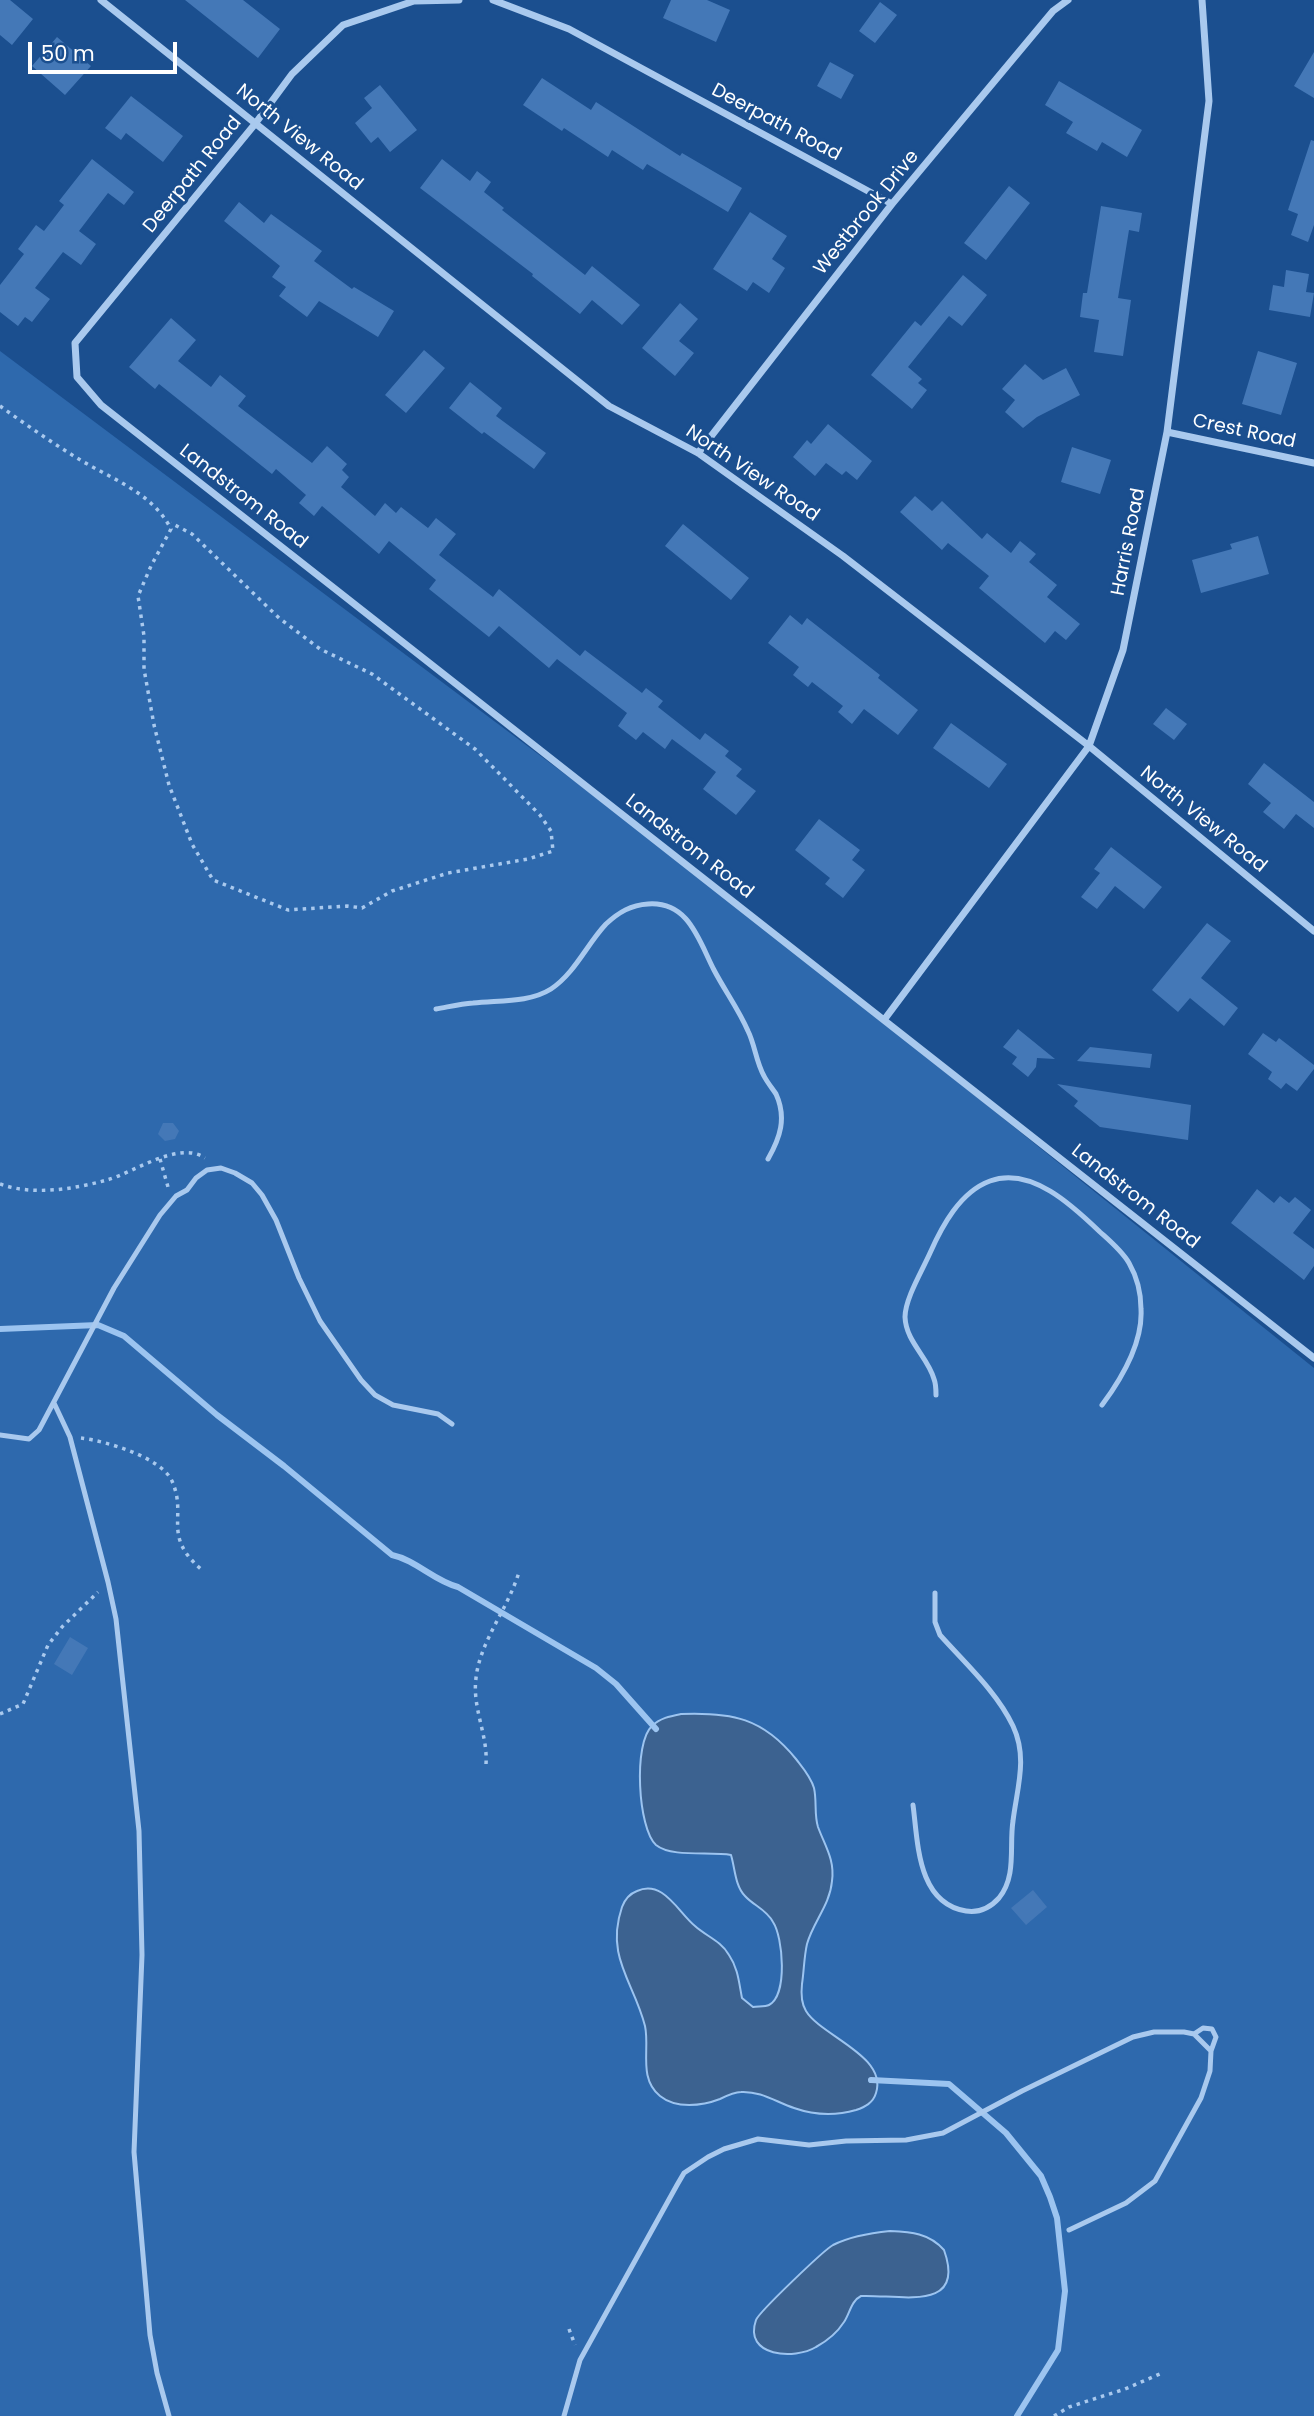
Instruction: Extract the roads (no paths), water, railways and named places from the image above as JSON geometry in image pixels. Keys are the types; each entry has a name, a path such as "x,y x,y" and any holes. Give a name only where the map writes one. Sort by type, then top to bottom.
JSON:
{"street":[{"name":"North View Road","path":"101,0 609,406 698,453 844,556 1089,746 1314,931"},
{"name":"Deerpath Road","path":"75,343 255,124 292,74 343,25 414,1 459,0"},
{"name":"Deerpath Road","path":"493,0 569,29 892,204"},
{"name":"Westbrook Drive","path":"698,453 892,204 1053,11 1068,0"},
{"name":"Harris Road","path":"884,1020 1089,746 1123,650 1167,432 1209,101 1202,0"},
{"name":"Landstrom Road","path":"75,343 77,377 101,405 1313,1354"},
{"name":"Crest Road","path":"1167,432 1314,463"}],"lane":[{"path":"436,1009 522,999 539,994 552,988 565,976 604,927 619,913 635,905 663,904 675,909 695,931 746,1025 764,1076 776,1094 782,1125 779,1139 768,1159"},
{"path":"0,1435 29,1439 39,1430 114,1288 160,1215 196,1178 207,1170 221,1168 243,1178 262,1195 276,1220 320,1321 360,1380 375,1395 393,1405 438,1414 452,1424"},
{"path":"936,1395 935,1380 910,1336 905,1317 910,1297 936,1240 964,1199 975,1188 991,1180 1003,1179 1028,1182 1058,1195 1113,1244 1133,1272 1141,1304 1134,1352 1102,1405"},
{"path":"54,1403 70,1437 116,1619 139,1831 142,1955 134,2152 150,2335 169,2416"},
{"path":"913,1805 920,1859 926,1880 935,1893 962,1911 976,1912 989,1907 998,1899 1008,1880 1013,1817 1021,1779 1021,1755 1014,1727 995,1698 940,1634 935,1622 935,1593"},
{"path":"1069,2230 1126,2203 1155,2181 1201,2098 1210,2071 1211,2051 1216,2037 1212,2029 1203,2028 1194,2035"},
{"path":"564,2416 580,2360 594,2331 684,2173 695,2165 724,2149 758,2139 809,2145 906,2140 943,2133 1133,2037 1167,2031 1194,2035 1211,2051"}],"waterway":[{"path":"0,1329 98,1325 124,1336 217,1415 392,1555 458,1587 596,1668 616,1684 656,1729"},
{"path":"871,2080 949,2084 1006,2133 1041,2176 1057,2218 1065,2291 1058,2350 1017,2416"}]}
